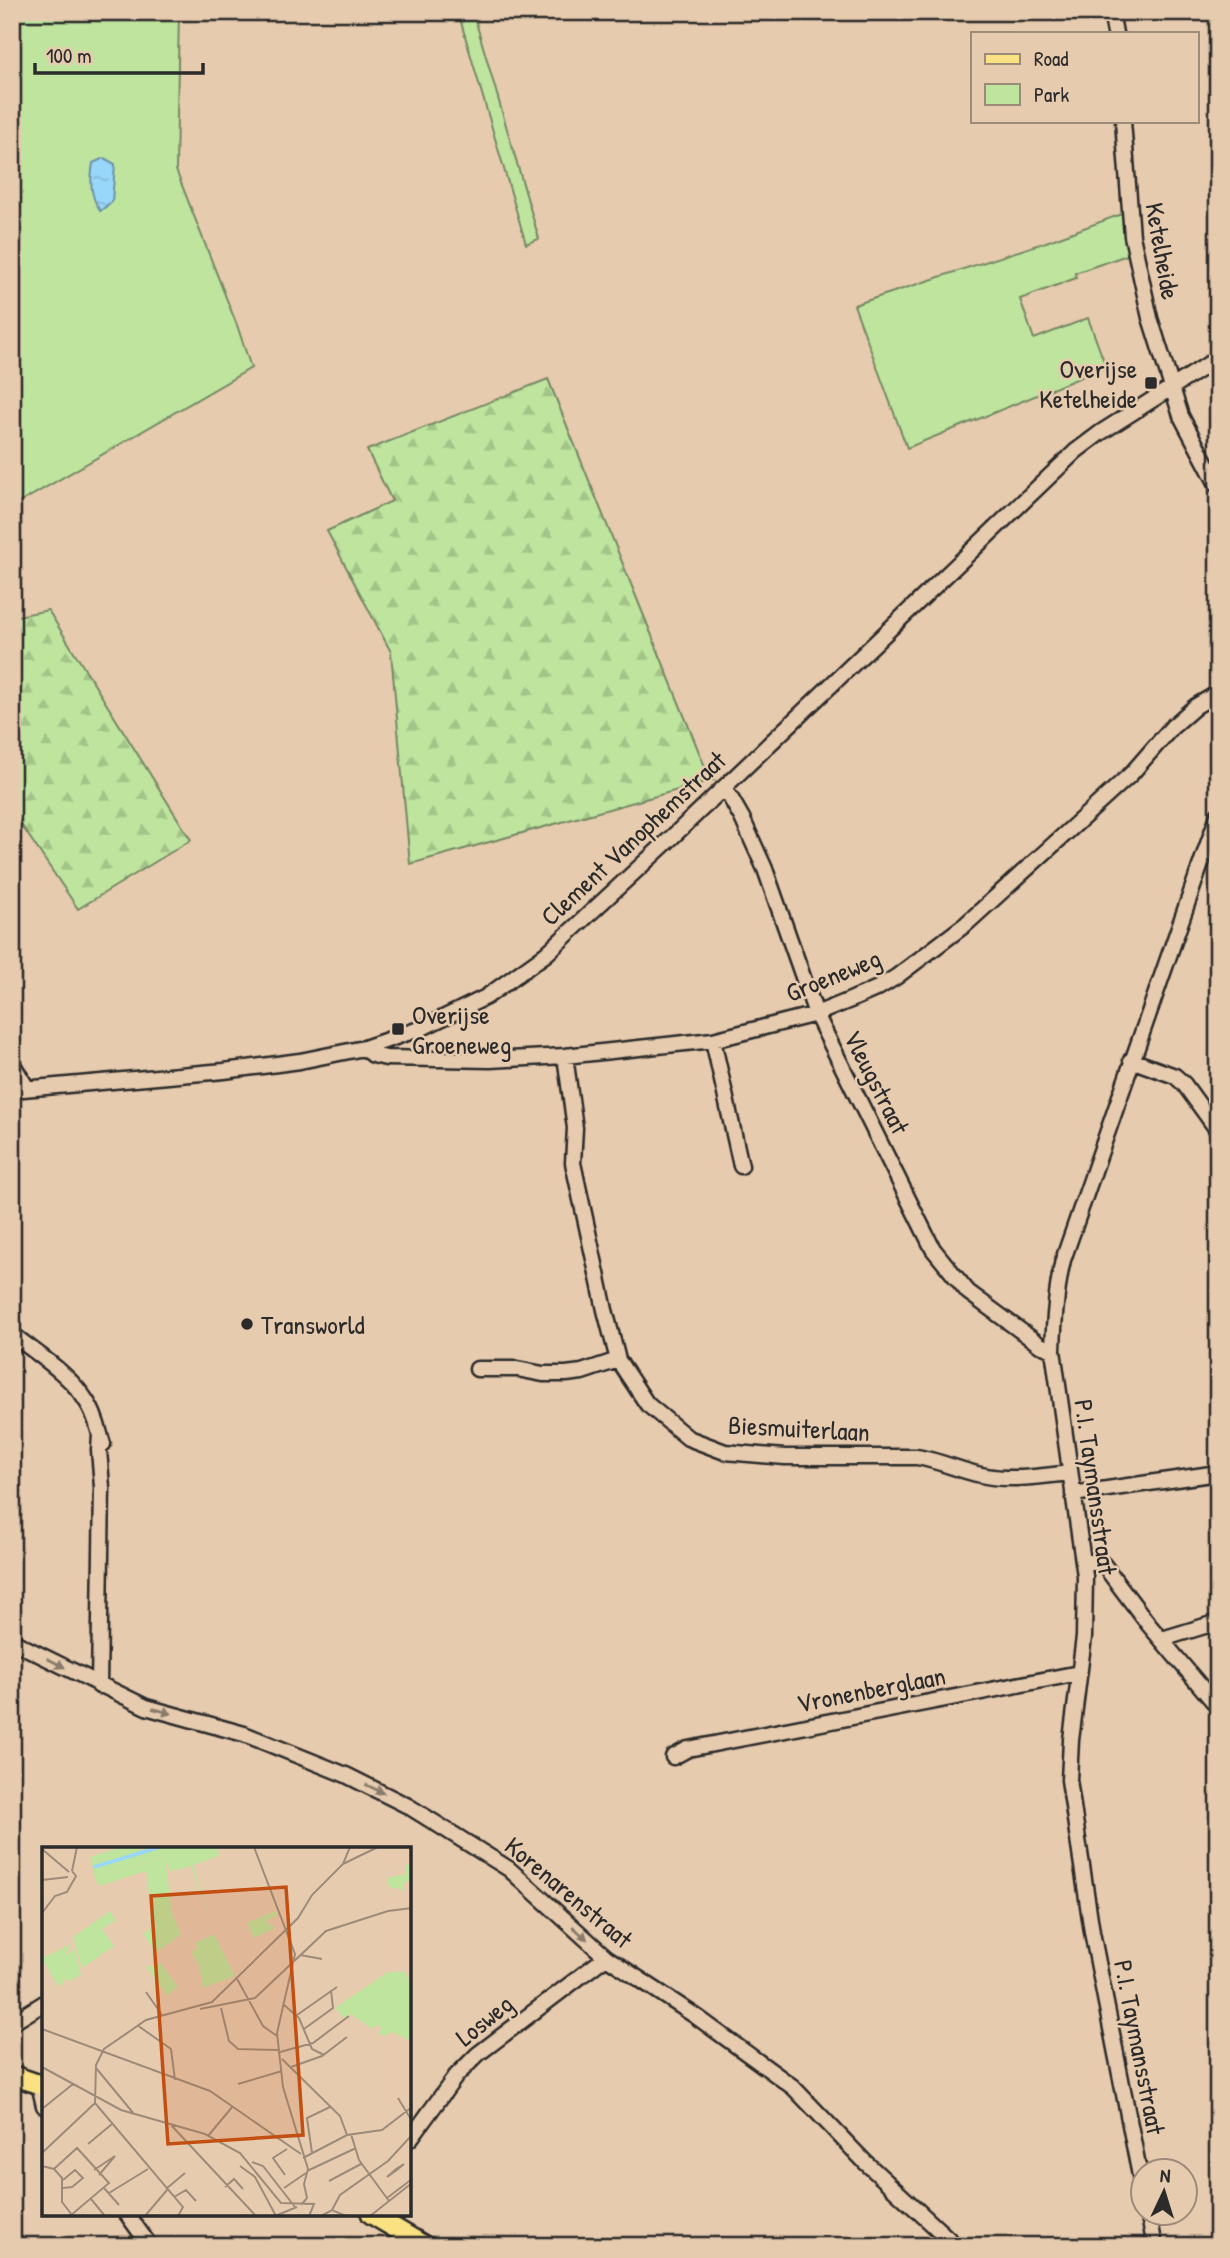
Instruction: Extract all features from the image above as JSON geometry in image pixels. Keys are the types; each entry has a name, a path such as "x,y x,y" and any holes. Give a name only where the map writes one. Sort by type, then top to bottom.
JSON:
{"main road":[{"path":"12,2075 42,2085"},
{"path":"374,2216 425,2246"}],"street":[{"path":"1111,12 1115,32"},
{"name":"Ketelheide","path":"1123,122 1132,236 1150,318 1172,386"},
{"name":"Clement Vanophemstraat","path":"20,1089 224,1071 300,1061 364,1048 422,1028 486,997 546,954 1053,471 1100,433 1218,358"},
{"path":"1172,386 1181,416 1218,486"},
{"name":"Groeneweg","path":"364,1048 373,1055 386,1058 490,1060 565,1056 713,1040 816,1014 878,988 966,924 1131,774 1172,727 1196,706 1218,693"},
{"name":"Vleugstraat","path":"722,789 742,818 769,879 816,1014 933,1248 968,1292 1031,1339 1053,1350"},
{"name":"P.I. Taymansstraat","path":"1137,2156 1092,1932 1069,1780 1070,1740 1084,1637 1085,1576 1053,1350 1056,1291 1063,1260 1131,1060 1218,815"},
{"path":"713,1040 741,1166"},
{"name":"Biesmuiterlaan","path":"565,1056 575,1128 573,1163 618,1360 647,1404 688,1438 724,1452 785,1457 917,1457 988,1477 1070,1473"},
{"path":"1131,1060 1175,1076 1184,1084 1218,1131"},
{"path":"12,1063 20,1089"},
{"path":"12,1334 68,1379 87,1400 100,1435 102,1487 99,1685"},
{"path":"477,1369 517,1369 543,1374 566,1374 582,1372 618,1360"},
{"path":"1073,1494 1218,1473"},
{"path":"1083,1560 1103,1564 1218,1707"},
{"path":"1162,1639 1218,1622"},
{"name":"Korenarenstraat","path":"12,1641 146,1707 244,1734 346,1775 408,1805 509,1869 606,1957 731,2041 793,2087 866,2162 956,2246"},
{"name":"Vronenberglaan","path":"673,1757 688,1749 1079,1673"},
{"name":"Losweg","path":"411,2138 456,2076 478,2054 606,1957"},
{"path":"12,2023 42,2004"},
{"path":"128,2216 150,2246"},
{"path":"1150,2226 1154,2246"}],"green space":[{"path":"12,12 179,12 176,170 251,368 12,507"},
{"path":"458,12 473,12 539,239 526,244"},
{"path":"1124,213 1130,254 1075,273 1076,278 1020,299 1034,339 1088,318 1106,367 907,448 854,305 1046,242"},
{"path":"548,379 703,762 714,780 410,864 391,652 327,531 392,501 367,450"},
{"path":"48,610 191,840 78,909 12,811 12,617"}],"water":[{"path":"104,158 115,164 112,202 100,211 93,194 91,176 93,163"}],"place":[{"name":"Overijse Ketelheide","path":"1151,383"},
{"name":"Overijse Groeneweg","path":"398,1029"},
{"name":"Transworld","path":"247,1324"}]}
